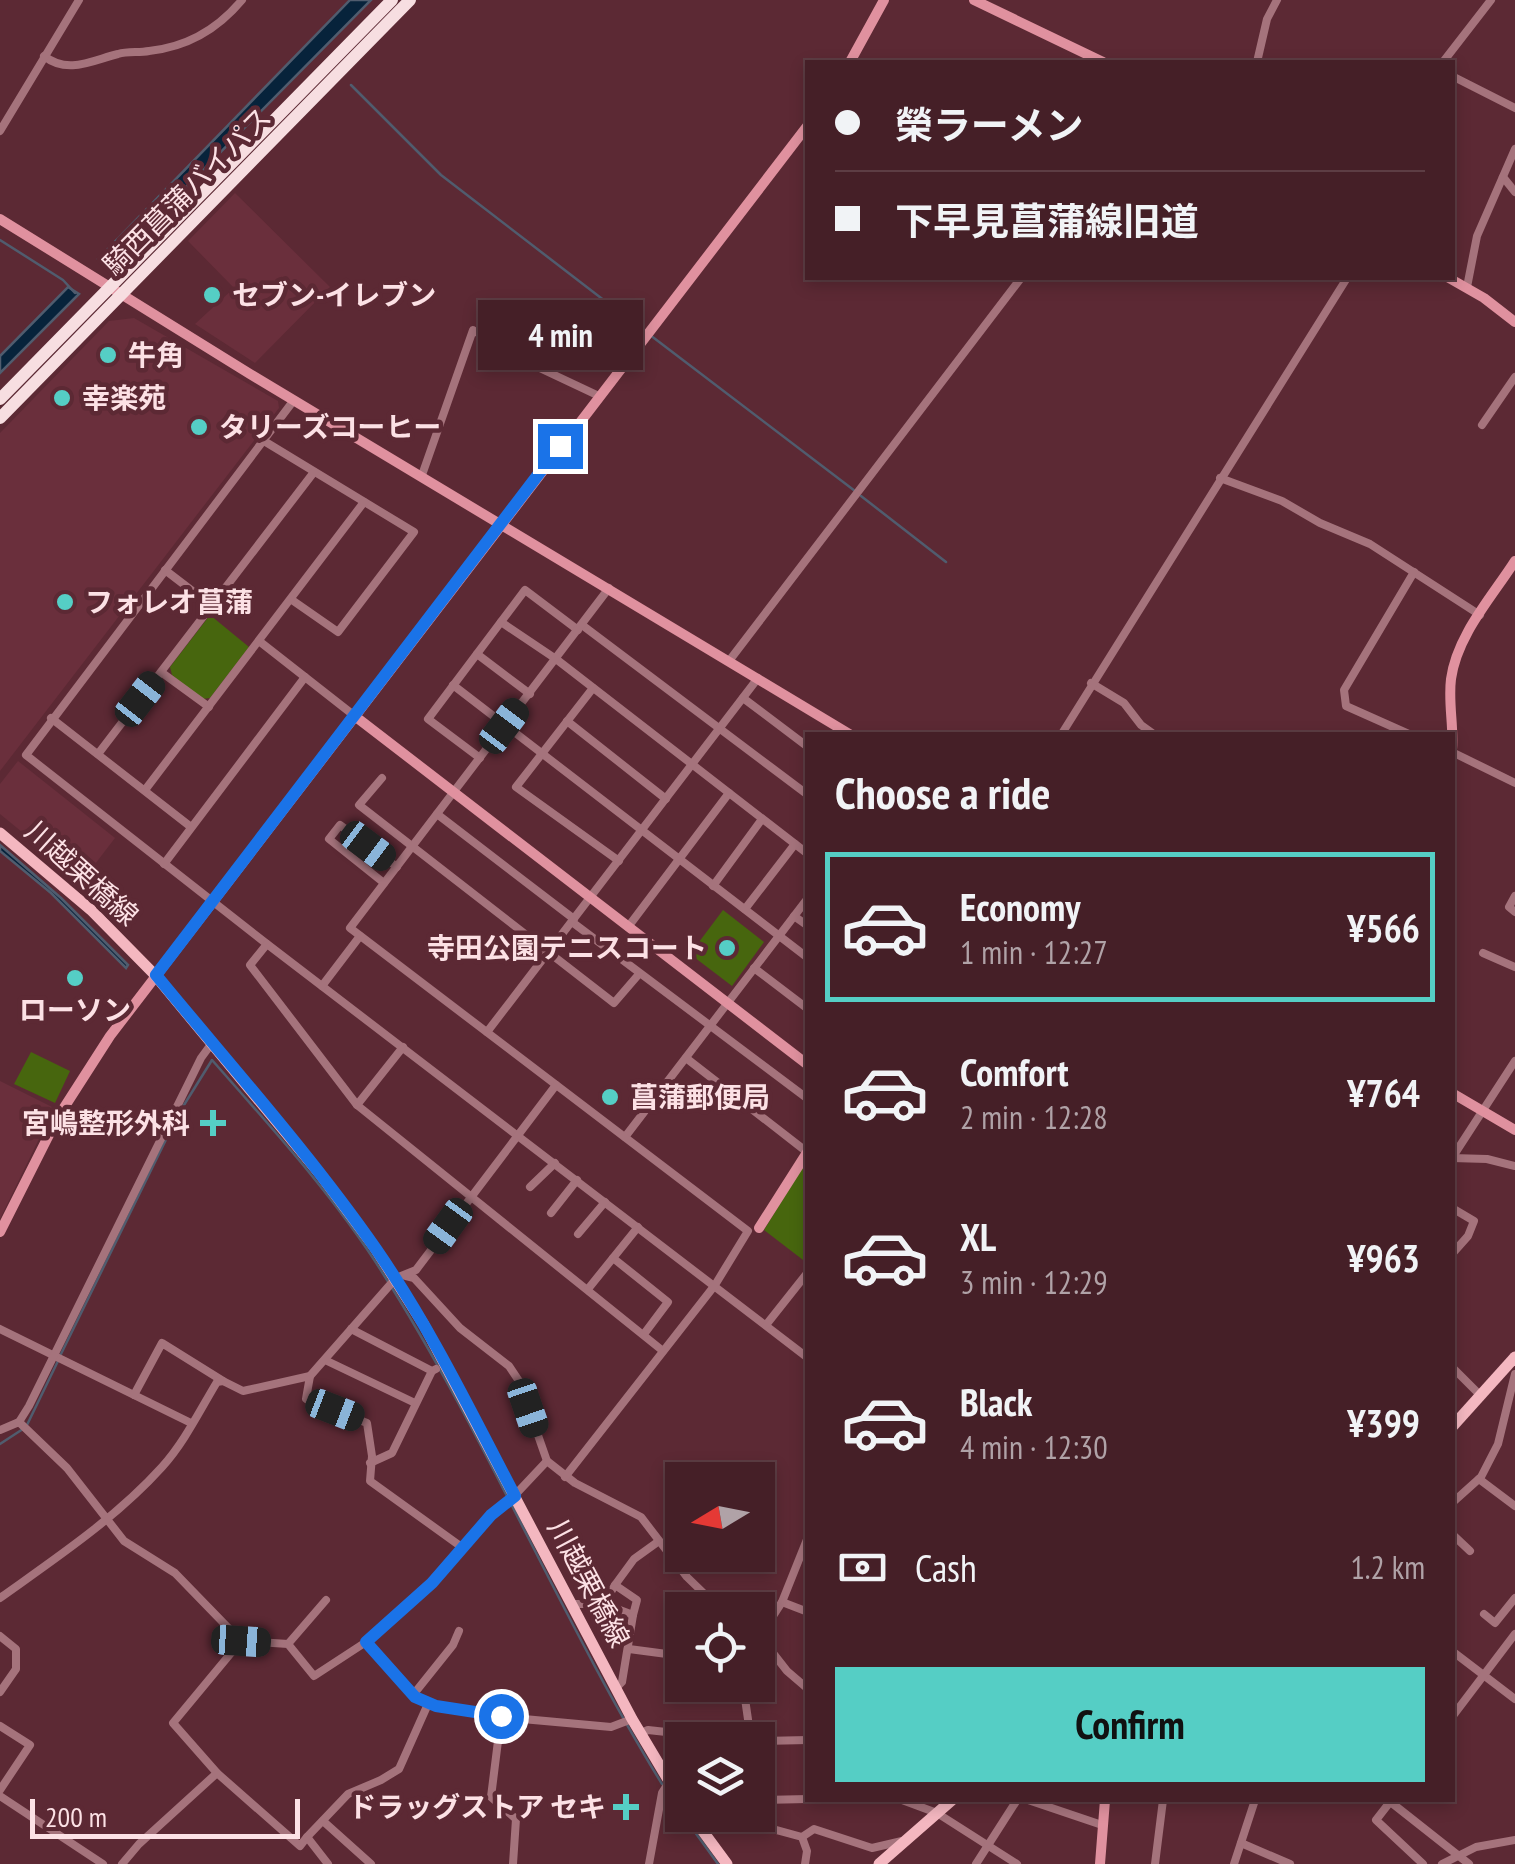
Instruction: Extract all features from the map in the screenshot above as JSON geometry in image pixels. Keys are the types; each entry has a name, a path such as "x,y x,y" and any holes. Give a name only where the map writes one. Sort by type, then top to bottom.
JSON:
{"highway":[{"name":"騎西菖蒲バイパス","path":"0,418 115,290 392,0"},
{"name":"騎西菖蒲バイパス","path":"0,398 410,0"}],"main road":[{"name":"川越栗橋線","path":"0,833 90,910 156,975 401,1277 632,1719 665,1766"},
{"path":"1455,1424 1513,1368"},
{"path":"879,1864 950,1802"},
{"path":"703,1832 727,1864"}],"street":[{"path":"0,130 78,0"},
{"path":"44,56 61,64 91,65 118,54 176,47 218,25 242,0"},
{"path":"851,60 884,0"},
{"path":"974,0 1099,60"},
{"path":"1257,60 1276,0"},
{"path":"1445,60 1492,0"},
{"path":"1455,78 1515,108"},
{"path":"0,1232 70,1096 156,975 805,129"},
{"path":"1467,287 1478,236 1515,149"},
{"path":"1503,177 1515,192"},
{"path":"0,219 846,732"},
{"path":"729,660 1019,280"},
{"path":"1063,732 1346,280"},
{"path":"1453,280 1515,322"},
{"path":"422,475 474,330 512,355 599,396"},
{"path":"1482,425 1515,377"},
{"path":"294,400 50,718 26,751 28,759 805,1356"},
{"path":"264,441 414,532 338,632 292,600"},
{"path":"98,754 314,472"},
{"path":"1220,478 1282,501 1320,523 1370,544 1480,615"},
{"path":"145,790 364,502"},
{"path":"1452,732 1452,678 1464,640 1515,561"},
{"path":"165,570 212,606"},
{"path":"1404,732 1346,706 1344,690 1414,572"},
{"path":"565,1476 715,1286 748,1231 350,928 609,588"},
{"path":"480,758 428,719 525,590 721,727 805,793"},
{"path":"501,622 805,852"},
{"path":"259,641 805,1062"},
{"path":"476,654 530,694"},
{"path":"161,672 208,707"},
{"path":"164,864 305,678"},
{"path":"487,1032 758,678"},
{"path":"1092,684 1124,703 1151,732"},
{"path":"453,685 805,956"},
{"path":"593,688 516,786 619,861"},
{"path":"742,698 805,745"},
{"path":"50,718 191,827"},
{"path":"567,722 666,799"},
{"path":"1455,753 1515,783"},
{"path":"382,778 359,806 548,954 614,1003 639,974"},
{"path":"628,927 729,794"},
{"path":"437,814 639,974 805,1097"},
{"path":"714,886 762,819"},
{"path":"384,884 328,838 340,825 397,867"},
{"path":"745,910 794,844"},
{"path":"1515,896 1509,907 1515,912"},
{"path":"625,1138 805,902"},
{"path":"794,916 805,924"},
{"path":"322,986 360,936"},
{"path":"266,944 250,966 358,1105 664,1351"},
{"path":"1483,953 1515,968"},
{"path":"754,968 805,1007"},
{"path":"0,1430 18,1422 56,1356 200,1058 212,1043"},
{"path":"358,1105 403,1047"},
{"path":"686,1058 805,1150"},
{"path":"1455,1155 1515,1061"},
{"path":"463,1548 370,1481 366,1424 306,1399 310,1376 401,1277 416,1270 556,1085"},
{"path":"1455,1095 1515,1130"},
{"path":"760,1228 805,1155"},
{"path":"1455,1158 1487,1158 1515,1166"},
{"path":"530,1187 555,1163"},
{"path":"551,1213 578,1180"},
{"path":"578,1234 604,1202"},
{"path":"1455,1210 1474,1221 1468,1236 1455,1251"},
{"path":"588,1289 638,1228"},
{"path":"613,1258 668,1302 644,1334"},
{"path":"766,1325 805,1276"},
{"path":"401,1277 414,1278 460,1328 510,1366 519,1380 548,1461 565,1476 641,1517 703,1592"},
{"path":"351,1328 432,1370"},
{"path":"0,1329 191,1423"},
{"path":"134,1394 162,1343 243,1392 310,1376"},
{"path":"325,1360 415,1404"},
{"path":"370,1463 392,1452 432,1370 446,1365"},
{"path":"1455,1501 1479,1479 1498,1444 1513,1368"},
{"path":"1455,1370 1480,1396"},
{"path":"0,1598 106,1519 166,1463 217,1382 223,1380"},
{"path":"18,1422 67,1468 136,1552 175,1574 241,1641 288,1644 314,1676 366,1642 432,1583 491,1515 548,1461"},
{"path":"1479,1479 1515,1506"},
{"path":"1455,1537 1470,1551"},
{"path":"604,1604 634,1559 659,1540"},
{"path":"775,1612 805,1544"},
{"path":"614,1584 637,1600 622,1682 616,1688"},
{"path":"1484,1614 1495,1622 1515,1598"},
{"path":"288,1644 326,1600"},
{"path":"782,1602 805,1611"},
{"path":"572,1604 604,1604 634,1615"},
{"path":"414,1695 453,1646 459,1631"},
{"path":"1455,1713 1515,1634"},
{"path":"0,1636 16,1649 16,1669 0,1692"},
{"path":"241,1641 173,1723 217,1773 300,1846 348,1794 398,1769 428,1704"},
{"path":"366,1642 414,1695 428,1704 611,1727 632,1719"},
{"path":"629,1649 665,1654"},
{"path":"1455,1653 1515,1698"},
{"path":"775,1656 805,1686"},
{"path":"501,1716 491,1797 516,1819 513,1864"},
{"path":"0,1726 30,1745 0,1793 103,1864"},
{"path":"640,1733 665,1732"},
{"path":"775,1741 805,1740"},
{"path":"122,1864 217,1773"},
{"path":"649,1864 665,1790"},
{"path":"775,1796 805,1799"},
{"path":"908,1802 938,1813 1017,1864"},
{"path":"976,1864 1017,1802"},
{"path":"1034,1802 1102,1825"},
{"path":"1100,1864 1105,1802"},
{"path":"1155,1864 1163,1802"},
{"path":"1234,1864 1254,1802"},
{"path":"1388,1802 1376,1820 1424,1864"},
{"path":"1390,1802 1469,1864"},
{"path":"323,1820 371,1864"},
{"path":"775,1830 802,1837 814,1830 872,1848 906,1840"},
{"path":"307,1837 328,1864"},
{"path":"802,1837 805,1864"},
{"path":"1442,1864 1476,1847 1515,1840"},
{"path":"1241,1843 1290,1864"}],"shaded area":[{"path":"235,193 330,287 255,363 195,324 234,288 188,241"},
{"name":"フォレオ菖蒲","path":"134,318 278,401 279,408 0,771 0,433 109,321"},
{"path":"18,761 115,838 82,881 0,814 0,784"},
{"path":"0,1081 54,1108 0,1219"}],"green space":[{"path":"210,615 249,647 210,698 202,699 172,675 170,667"},
{"name":"寺田公園テニスコート","path":"723,910 764,942 732,986 690,954"},
{"path":"31,1052 70,1071 55,1103 14,1084"},
{"path":"805,1163 805,1261 764,1230"}],"water":[{"path":"350,0 371,0 106,268 98,259"},
{"path":"68,287 79,294 0,373 0,356"},
{"path":"0,845 61,898 128,965 126,968 51,893 0,851"}],"waterway":[{"path":"351,85 441,175 644,331"},
{"path":"0,240 63,280 75,293"},
{"path":"650,335 855,491"},
{"path":"861,496 946,562"},
{"path":"61,1354 179,1113 212,1060 323,1189 382,1272 456,1398 590,1657 662,1784"},
{"path":"0,1444 26,1427 58,1361"},
{"path":"695,1832 718,1864"}],"place":[{"name":"セブン-イレブン","path":"212,295"},
{"name":"牛角","path":"108,355"},
{"name":"幸楽苑","path":"62,398"},
{"name":"タリーズコーヒー","path":"199,427"},
{"name":"フォレオ菖蒲","path":"65,602"},
{"name":"寺田公園テニスコート","path":"727,948"},
{"name":"ローソン","path":"75,978"},
{"name":"菖蒲郵便局","path":"610,1097"},
{"name":"宮嶋整形外科","path":"213,1123"},
{"name":"ドラッグストア セキ","path":"626,1807"}],"route":[{"path":"501,1716 436,1706 415,1697 366,1642 432,1583 491,1515 515,1496 396,1278 320,1174 156,975 560,446"}]}
